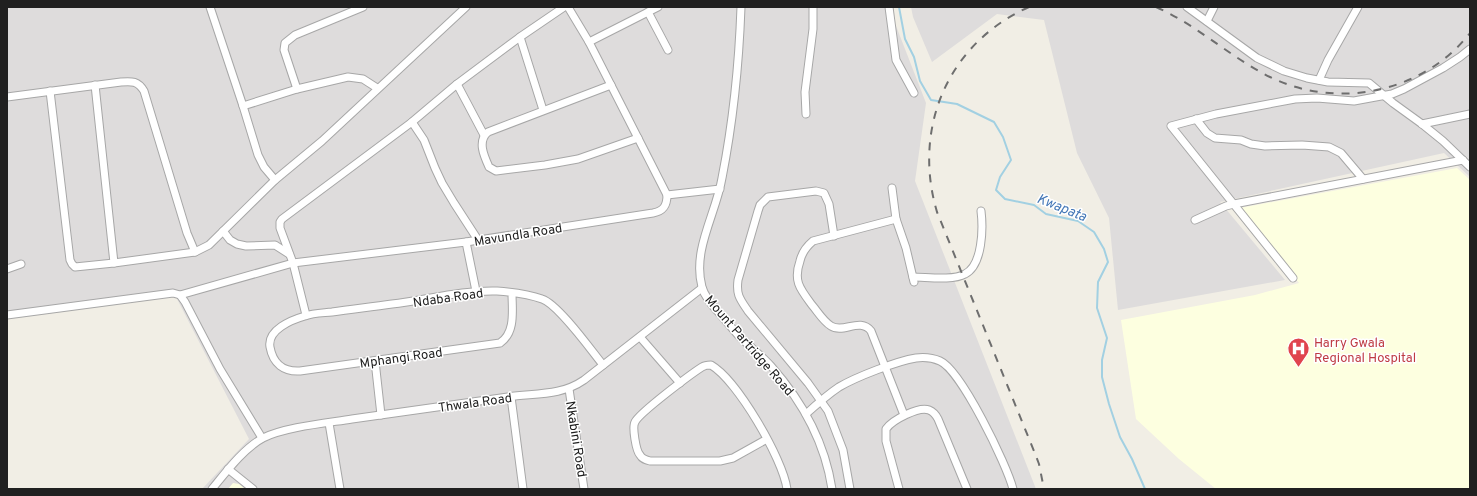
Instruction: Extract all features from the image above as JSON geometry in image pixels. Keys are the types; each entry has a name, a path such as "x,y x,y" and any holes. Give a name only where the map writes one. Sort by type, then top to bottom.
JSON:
{"street":[{"path":"210,7 258,155 264,167 275,180"},
{"path":"297,89 284,50 285,43 295,35 363,7"},
{"path":"50,91 70,260 72,264 75,267 195,252 209,245 275,180 316,146 466,7"},
{"path":"306,315 293,263 280,228 280,222 282,219 412,122 457,84 520,37 564,7"},
{"path":"568,7 589,42 667,195 720,189"},
{"path":"589,42 658,7"},
{"name":"Mount Partridge Road","path":"741,7 740,37 730,127 720,189 700,254 702,288 707,298 733,329 771,366 806,414 822,449 832,489"},
{"path":"806,114 805,92 813,29 813,7"},
{"path":"889,7 896,60 914,93"},
{"path":"1187,7 1245,50 1272,66 1296,75 1336,83 1366,82 1422,124 1470,167"},
{"path":"1207,21 1214,7"},
{"path":"1319,80 1325,65 1358,7"},
{"path":"648,12 668,50"},
{"path":"520,37 543,110"},
{"path":"1293,278 1171,126 1261,105 1305,98 1354,101 1384,96 1404,89 1443,68 1470,49"},
{"path":"243,106 297,89 348,77 363,79 377,88"},
{"path":"7,97 135,81 144,91 187,232 195,252"},
{"path":"457,84 484,135"},
{"path":"95,85 114,263"},
{"path":"611,85 516,120 488,132 484,135 482,143 489,167 496,172 545,166 578,159 638,138"},
{"path":"1422,124 1470,114"},
{"path":"1196,119 1207,133 1215,138 1240,140 1251,144 1265,146 1302,145 1329,147 1341,153 1363,179"},
{"path":"412,122 424,140 442,183 478,240"},
{"path":"1195,220 1234,204 1463,160"},
{"path":"892,188 896,219 906,248 913,279 958,277 970,271 978,257 983,221 981,211"},
{"path":"834,236 829,204 824,193 816,191 768,197 760,204 738,280 737,289 740,299 748,311 821,400 828,411 843,450 850,489"},
{"name":"Mavundla Road","path":"7,314 173,293 180,295 293,263 466,242 659,212 665,206 667,195"},
{"path":"896,219 813,241 804,250 796,274 799,286 820,316 832,327 839,328 860,325 869,328 904,415"},
{"path":"223,231 230,240 236,244 246,246 275,244 289,254"},
{"path":"466,242 476,291"},
{"path":"7,269 21,264"},
{"name":"Thwala Road","path":"212,489 228,469 255,443 272,434 381,415 558,392 569,389 584,380 702,288"},
{"name":"Ndaba Road","path":"270,337 280,328 306,315 414,301 476,291 498,291 532,296 549,302 603,365"},
{"name":"Mphangi Road","path":"270,337 270,350 274,358 290,372 500,342 507,338 511,328 512,293"},
{"path":"180,295 220,369 262,438"},
{"path":"640,337 680,383"},
{"path":"806,414 821,400 847,383 885,367 916,358 934,359 946,364 982,419 1002,460 1013,489"},
{"path":"375,361 381,415"},
{"path":"767,439 733,458 720,461 658,462 643,459 638,451 634,423 645,411 680,383 703,366 710,365 723,374 756,419 767,439 783,472 788,489"},
{"name":"Nkabini Road","path":"569,389 584,489"},
{"path":"511,397 523,489"},
{"path":"899,489 886,441 888,426 904,415 924,409 935,414 967,489"},
{"path":"329,423 340,489"},
{"path":"228,469 253,489"}],"shaded area":[{"path":"7,7 890,7 926,103 915,181 1036,489 202,489 249,439 175,295 7,317"},
{"path":"911,7 1470,7 1470,177 1444,153 1220,202 1285,280 1118,310 1109,218 1077,153 1044,20 997,14 932,62 913,17"},
{"name":"Harry Gwala Regional Hospital","path":"1457,168 1470,180 1470,489 1216,489 1179,459 1136,419 1121,320 1255,295 1299,283 1240,208"},
{"path":"233,483 239,484 245,489 228,489"}],"waterway":[{"name":"Kwapata","path":"899,7 905,39 914,57 920,81 931,100 957,104 994,122 1003,137 1011,160 1000,177 996,190 1005,199 1034,205 1046,214 1078,221 1094,232 1104,249 1108,262 1098,282 1097,308 1107,338 1102,360 1102,377 1120,437 1132,459 1145,489"}],"railway":[{"path":"1029,7 1001,23 977,42 958,66 943,92 934,120 929,150 930,181 937,212 1034,451 1039,464 1044,489"},
{"path":"1156,7 1171,14 1255,69 1270,77 1296,87 1323,92 1350,93 1378,90 1404,82 1428,70 1451,53 1470,33"}],"place":[{"name":"Harry Gwala Regional Hospital","path":"1299,368"}]}
